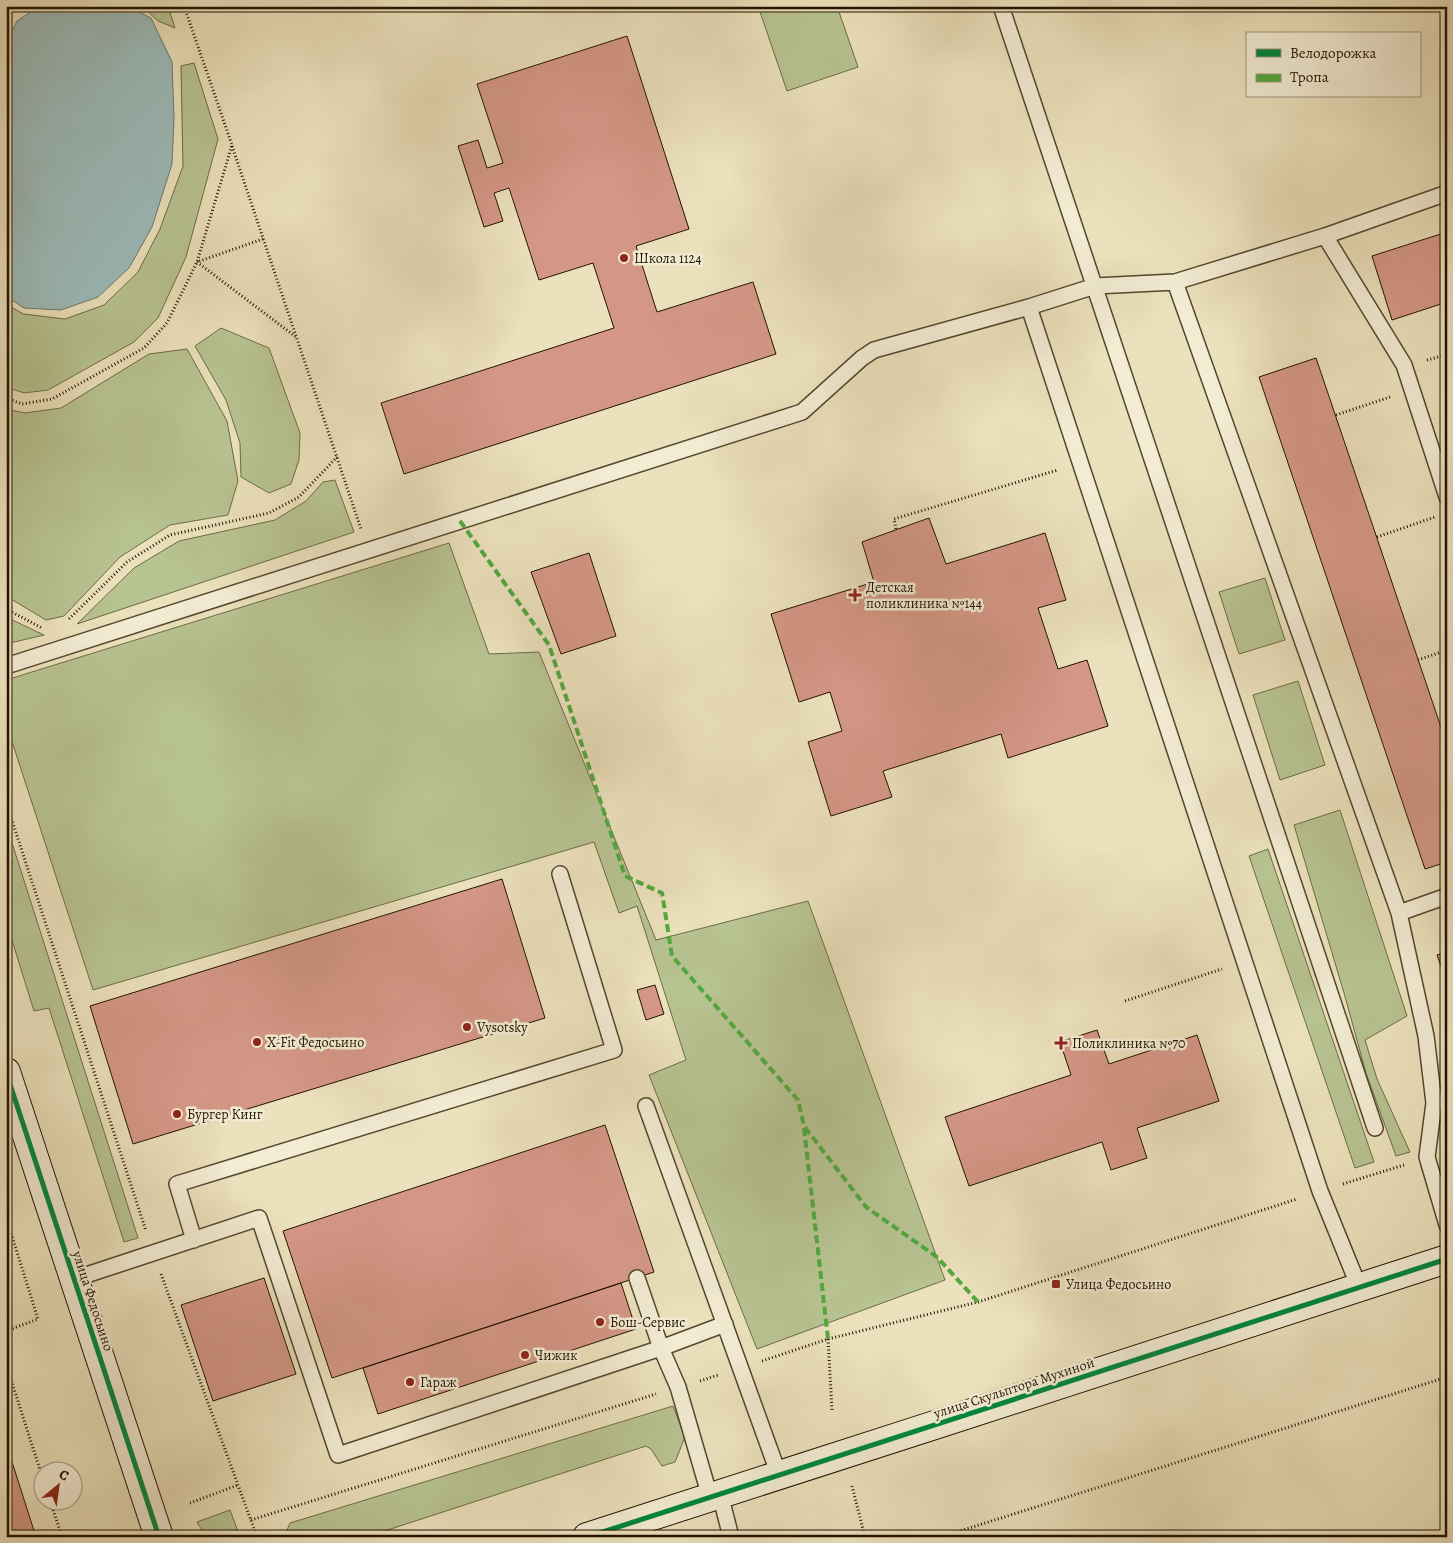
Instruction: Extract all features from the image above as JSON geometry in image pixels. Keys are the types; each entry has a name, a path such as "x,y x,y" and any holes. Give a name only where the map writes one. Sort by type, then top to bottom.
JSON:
{"street":[{"name":"улица Федосьино","path":"6,1072 159,1537"},
{"name":"улица Скульптора Мухиной","path":"587,1537 1447,1259"}],"lane":[{"path":"1001,6 1375,1128"},
{"path":"6,666 802,412 862,358 874,350 1029,307 1095,286 1175,282 1325,236 1447,194"},
{"path":"1325,236 1404,365 1447,498"},
{"path":"1175,282 1399,914 1426,1036 1434,1103 1427,1157 1447,1225"},
{"path":"1029,307 1320,1191 1359,1287"},
{"path":"194,1240 177,1184 614,1050 560,874"},
{"path":"1399,914 1447,896"},
{"path":"646,1106 779,1475"},
{"path":"74,1279 259,1218 338,1455 661,1348 725,1324"},
{"path":"638,1278 661,1348 678,1388 731,1537"}],"path":[{"path":"183,7 232,145 368,551"},
{"path":"6,398 22,404 52,399 144,348 167,323 197,262 232,145"},
{"path":"197,262 263,239"},
{"path":"197,262 297,338"},
{"path":"1442,356 1447,355"},
{"path":"1336,415 1412,389"},
{"path":"68,621 127,562 170,535 269,513 299,497 337,457"},
{"path":"896,529 894,519 1080,463"},
{"path":"1377,537 1438,516"},
{"path":"6,608 43,629"},
{"path":"1418,660 1447,650"},
{"path":"6,802 153,1254 257,1537"},
{"path":"1125,1001 1245,961"},
{"path":"251,1520 678,1388 828,1339 978,1302 1427,1157"},
{"path":"6,1217 38,1319 6,1331"},
{"path":"828,1339 832,1410"},
{"path":"6,1364 37,1460"},
{"path":"941,1537 1447,1377"},
{"path":"190,1503 238,1485"},
{"path":"852,1486 865,1537"},
{"path":"53,1510 62,1537"},
{"path":"98,1537 116,1531"}],"green space":[{"path":"142,6 168,6 175,28 158,21"},
{"path":"758,6 837,6 858,67 787,91"},
{"path":"194,63 218,139 186,257 158,318 134,342 48,390 24,393 6,387 6,304 23,314 65,319 104,305 138,272 160,229 183,166 181,66"},
{"path":"221,328 269,348 300,433 299,460 291,484 269,493 241,477 240,443 226,400 195,346"},
{"path":"187,349 227,421 238,481 228,515 170,525 120,557 64,616 46,620 6,596 6,409 25,413 61,408 149,354"},
{"path":"335,480 354,532 77,624 134,568 179,541 275,520 306,501 323,482"},
{"path":"449,543 489,654 539,652 656,940 808,901 945,1280 757,1349 649,1075 686,1060 637,906 619,913 594,842 93,990 6,723 6,680"},
{"path":"1265,578 1285,640 1239,654 1219,592"},
{"path":"6,617 44,635 6,644"},
{"path":"1298,681 1325,765 1280,780 1253,695"},
{"path":"1340,810 1407,1016 1365,1040 1377,1079 1410,1152 1396,1156 1366,1073 1294,825"},
{"path":"6,824 138,1238 124,1242 49,1008 34,1011 6,921 6,872 13,864 6,843"},
{"path":"1268,849 1374,1162 1355,1168 1249,856"},
{"path":"673,1406 685,1437 675,1462 662,1466 651,1449 646,1446 366,1537 284,1537 290,1523"},
{"path":"230,1510 240,1537 206,1537 197,1522"}],"water":[{"path":"40,6 127,6 151,18 172,62 174,118 172,164 152,227 129,268 98,297 61,310 24,308 6,296 6,44 17,21"}],"building":[{"path":"627,36 689,229 636,246 657,312 753,282 776,354 404,474 381,403 614,328 593,263 539,280 509,188 494,193 503,221 484,227 458,146 478,140 487,168 503,163 477,84"},
{"path":"1447,232 1447,302 1392,320 1372,256"},
{"path":"1316,358 1447,745 1447,862 1425,869 1259,377"},
{"path":"929,518 946,564 1045,533 1066,600 1038,608 1058,669 1087,660 1108,726 1008,758 1001,734 883,771 892,797 831,816 808,742 842,731 830,692 799,702 771,614 874,582 862,542"},
{"path":"589,553 616,636 561,654 531,572"},
{"path":"502,879 545,1018 133,1144 90,1006"},
{"path":"1447,952 1447,983 1437,955"},
{"path":"655,985 664,1014 646,1020 637,990"},
{"path":"1097,1030 1109,1064 1197,1035 1219,1101 1137,1128 1147,1158 1111,1170 1102,1142 969,1186 945,1117 1071,1075 1060,1042"},
{"path":"605,1125 654,1272 332,1378 283,1231"},
{"path":"264,1278 296,1374 213,1401 181,1305"},
{"path":"621,1283 636,1329 378,1414 363,1368"},
{"path":"6,1443 36,1537 6,1536"}],"marked path":[{"path":"460,521 549,645 625,876 662,893 672,956 798,1100 804,1126 866,1207 937,1257 978,1302"},
{"path":"804,1128 828,1339"}],"cycle path":[{"path":"6,1072 159,1537"},
{"path":"587,1537 1447,1259"}],"place":[{"name":"Школа 1124","path":"624,258"},
{"name":"Детская поликлиника №144","path":"855,595"},
{"name":"Vysotsky","path":"467,1027"},
{"name":"X-Fit Федосьино","path":"257,1042"},
{"name":"Поликлиника №70","path":"1061,1043"},
{"name":"Бургер Кинг","path":"177,1114"},
{"name":"Улица Федосьино","path":"1056,1284"},
{"name":"Бош-Сервис","path":"600,1322"},
{"name":"Чижик","path":"525,1355"},
{"name":"Гараж","path":"410,1382"}]}
